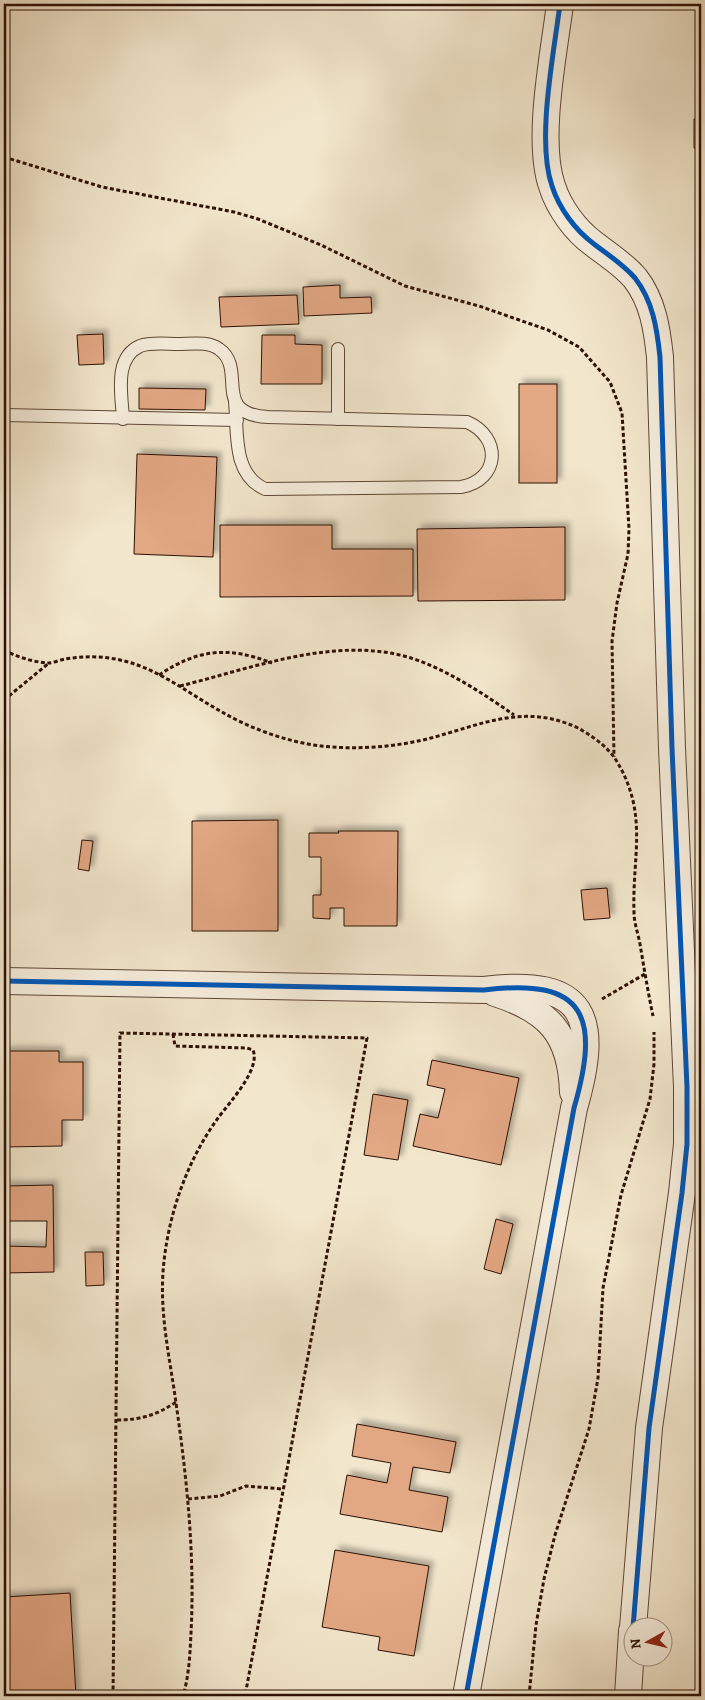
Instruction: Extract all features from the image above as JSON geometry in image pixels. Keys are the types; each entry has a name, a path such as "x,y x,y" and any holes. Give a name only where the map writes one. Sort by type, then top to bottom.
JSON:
{"street":[{"path":"560,4 546,139 546,162 552,186 562,208 575,227 593,244 615,258 635,278 649,302 657,329 660,357 672,738 687,1087 687,1144 682,1193 649,1428 640,1521 634,1618"},
{"path":"4,982 484,990 514,986 553,991 569,1001 580,1012 587,1044 466,1696"},
{"path":"484,990 528,1004 552,1024 560,1036 566,1054 573,1087 574,1108"},
{"path":"628,1696 630,1668"}],"lane":[{"path":"123,419 122,368 132,351 149,344 202,344 219,349 229,363 235,402 240,460 243,470 256,485 274,490 461,487 471,485 480,479 491,462 492,451 485,433 467,422 257,417 248,414 235,402"},
{"path":"338,349 338,419"},
{"path":"4,416 237,420"}],"path":[{"path":"4,157 102,187 234,212 258,219 320,244 405,286 479,306 548,330 579,347 610,382 622,413 628,554 615,612 612,641 614,758"},
{"path":"180,686 297,656 329,651 361,650 387,653 412,659 452,678 515,716"},
{"path":"159,675 175,664 212,652 233,652 253,656 272,663"},
{"path":"4,700 49,663"},
{"path":"580,1012 645,974"},
{"path":"113,1696 120,1033 367,1038 245,1696"},
{"path":"173,1034 174,1046 247,1048 252,1050 255,1055 250,1073 204,1140 192,1162 174,1212 168,1237 162,1306 188,1499 193,1600 189,1668 183,1696"},
{"path":"117,1420 146,1418 162,1412 176,1402"},
{"path":"188,1499 215,1497 246,1486 282,1489"}],"building":[{"path":"694,119 701,119 701,149 694,148"},
{"path":"340,285 340,298 371,297 372,313 304,316 303,287"},
{"path":"297,295 299,324 221,327 219,297"},
{"path":"103,334 104,364 79,365 77,335"},
{"path":"262,335 295,335 295,344 322,345 322,384 261,384"},
{"path":"519,384 557,384 557,483 519,483"},
{"path":"139,388 206,389 205,410 139,409"},
{"path":"137,454 217,457 213,557 134,554"},
{"path":"220,525 332,525 332,549 413,549 413,596 220,597"},
{"path":"565,527 565,600 418,601 417,529"},
{"path":"278,820 278,931 192,931 192,821"},
{"path":"338,831 398,831 397,926 344,926 344,908 330,908 330,919 313,918 313,895 321,895 321,857 309,857 309,833 339,833"},
{"path":"82,840 93,841 89,871 78,869"},
{"path":"607,888 610,918 584,920 581,890"},
{"path":"4,1051 59,1051 59,1062 83,1062 83,1120 62,1120 62,1146 4,1147"},
{"path":"432,1060 519,1078 501,1165 413,1146 420,1114 438,1118 445,1089 427,1085"},
{"path":"373,1094 408,1100 398,1160 364,1155"},
{"path":"53,1185 54,1272 4,1273 4,1246 46,1247 47,1221 4,1221 4,1186"},
{"path":"496,1219 513,1224 501,1274 484,1269"},
{"path":"85,1252 103,1252 104,1285 86,1286"},
{"path":"357,1424 456,1442 450,1473 413,1467 409,1490 448,1497 442,1532 340,1514 347,1475 387,1483 391,1463 352,1456"},
{"path":"335,1550 429,1566 414,1656 378,1650 380,1637 322,1627"},
{"path":"70,1593 76,1696 4,1696 4,1597"}],"cycle path":[{"path":"560,4 546,121 548,167 552,186 563,210 574,225 587,238 626,268 641,287 653,316 660,357 672,748 687,1087 687,1144 682,1193 649,1428 634,1618"},
{"path":"4,981 484,990 519,988 545,990 565,998 577,1010 584,1028 585,1050 582,1077 574,1108 466,1696"}]}
